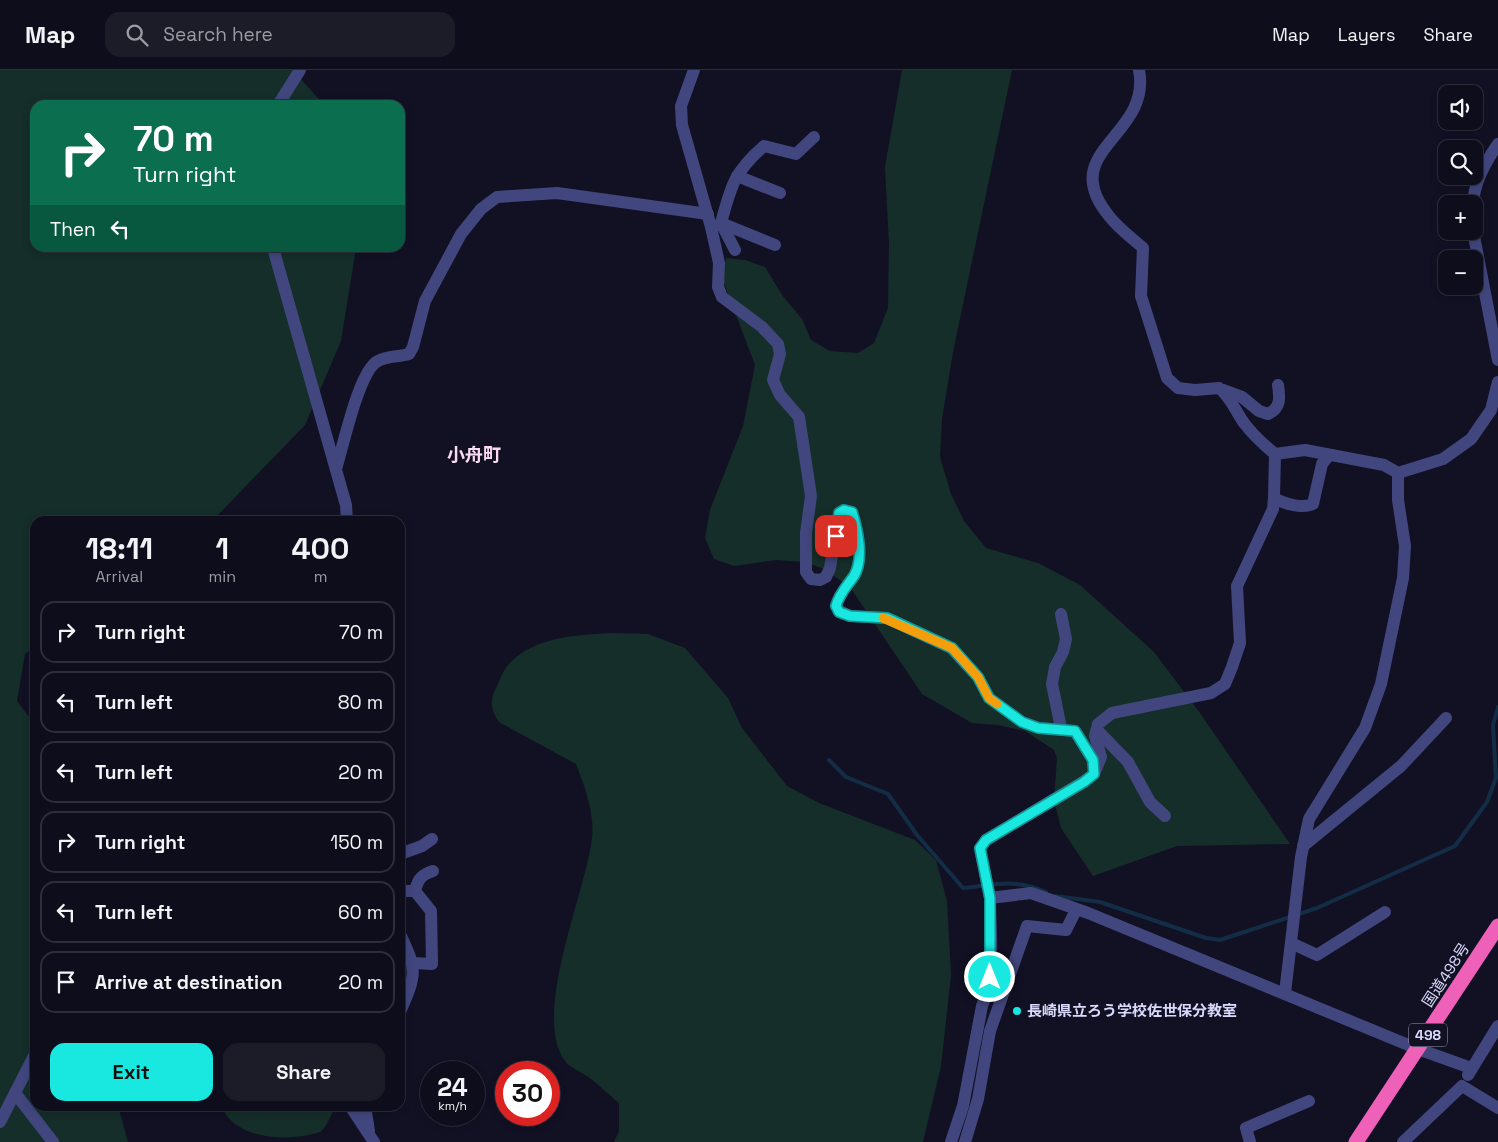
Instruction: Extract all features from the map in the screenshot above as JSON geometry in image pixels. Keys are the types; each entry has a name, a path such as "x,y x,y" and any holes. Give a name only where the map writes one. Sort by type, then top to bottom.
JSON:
{"highway":[{"name":"国道498号","path":"1356,1142 1498,926"}],"street":[{"path":"281,100 300,70"},
{"path":"694,70 681,106 682,125 708,214 735,250"},
{"path":"1139,70 1140,98 1135,110 1097,159 1091,172 1091,184 1108,216 1143,248 1141,296 1167,378 1178,388 1221,390 1242,397 1259,411 1268,414 1274,411 1278,405 1278,385"},
{"path":"814,137 796,154 764,146 744,163 736,176 716,225 719,263 718,287 722,297 762,327 778,344 780,354 773,380 780,395 799,417 811,496 806,533 806,572 812,579 820,580 826,577 830,568 839,513 844,510 852,512 857,525 859,566 838,597 836,606 839,612 850,616 887,618 952,648 978,677 989,698 1022,722 1038,728 1061,728 1075,731 1093,760 1094,774"},
{"path":"1473,195 1486,160 1498,144"},
{"path":"736,176 780,193"},
{"path":"336,469 368,368 379,360 409,354 413,347 425,301 461,234 481,209 497,197 557,193 708,214"},
{"path":"716,225 775,245"},
{"path":"1475,240 1498,360"},
{"path":"274,252 346,505 347,516"},
{"path":"1275,454 1305,450 1384,465 1398,473 1443,459 1471,439 1491,410 1498,382"},
{"path":"951,1142 963,1106 982,1006 988,994 990,977 989,894 980,848 986,840 1084,782 1094,774 1102,757 1095,736 1098,724 1112,713 1211,693 1225,684 1240,642 1237,586 1273,509 1275,454 1244,422 1230,396 1221,390"},
{"path":"1274,498 1307,507 1313,504 1322,464 1329,455"},
{"path":"1285,993 1303,846 1309,819 1365,728 1381,684 1403,578 1405,546 1398,500 1398,473"},
{"path":"1061,614 1066,639 1063,652 1055,667 1052,684 1061,728"},
{"path":"1303,846 1401,766 1446,718"},
{"path":"1097,730 1128,762 1150,802 1165,816"},
{"path":"405,852 422,846 432,839"},
{"path":"415,891 418,879 424,874 433,871"},
{"path":"405,891 415,891"},
{"path":"413,963 432,964 431,911 415,891"},
{"path":"989,894 1031,894 1076,910 1285,993 1418,1049 1471,1068 1470,1070"},
{"path":"965,1142 978,1098 990,1031 1027,926 1066,930 1076,910"},
{"path":"1291,943 1317,955 1376,923 1385,912"},
{"path":"405,945 413,963 414,980 405,1001"},
{"path":"1403,1142 1462,1086 1498,1026"},
{"path":"1,1119 30,1064"},
{"path":"1462,1086 1498,1108"},
{"path":"15,1094 53,1142"},
{"path":"1250,1142 1246,1128 1309,1101"},
{"path":"353,1111 372,1139"},
{"path":"366,1111 372,1139"}],"green space":[{"path":"0,70 293,70 320,100 30,100 30,252 355,252 341,341 305,425 217,516 30,516 30,650 25,654 17,701 30,718 30,1111 119,1111 128,1142 0,1142"},
{"path":"902,70 1012,70 953,352 942,419 940,457 951,494 964,521 986,548 1038,563 1080,585 1154,652 1200,713 1290,844 1177,846 1093,876 1061,828 1054,800 1057,758 1054,750 1025,731 998,725 972,723 922,694 850,587 822,568 804,562 776,560 734,566 714,559 705,538 710,510 743,426 755,365 722,278 726,258 745,260 765,267 782,295 802,319 811,340 830,351 858,353 874,343 888,308 889,244 885,167"},
{"path":"613,633 648,634 685,648 728,698 742,728 787,786 819,803 915,840 936,860 947,901 951,975 941,1066 923,1142 614,1142 619,1131 619,1103 591,1079 565,1061 556,1040 554,1014 557,984 588,861 593,829 583,782 576,764 499,722 492,707 493,694 501,676 509,664 519,655 544,642 571,636"},
{"path":"224,1111 334,1111 327,1124 320,1132 294,1137 264,1136 238,1126 228,1118"}],"waterway":[{"path":"1055,896 1100,902 1206,938 1220,940 1317,908 1455,846 1487,802 1496,778 1493,725 1498,707"},
{"path":"829,760 846,777 888,794 917,835 963,888 995,884 1015,884 1025,885 1046,892"}],"slow traffic":[{"path":"883,618 887,618 952,648 978,677 989,698 997,704"}],"place":[{"name":"長崎県立ろう学校佐世保分教室","path":"1017,1011"}],"district":[{"name":"小舟町","path":"474,455"}],"route":[{"path":"836,536 839,513 844,510 852,512 857,525 859,566 854,577 838,597 836,606 839,612 850,616 887,618 952,648 978,677 989,698 1022,722 1038,728 1061,728 1075,731 1093,760 1094,774 1084,782 986,840 980,848 984,876 990,898 990,977"}]}
